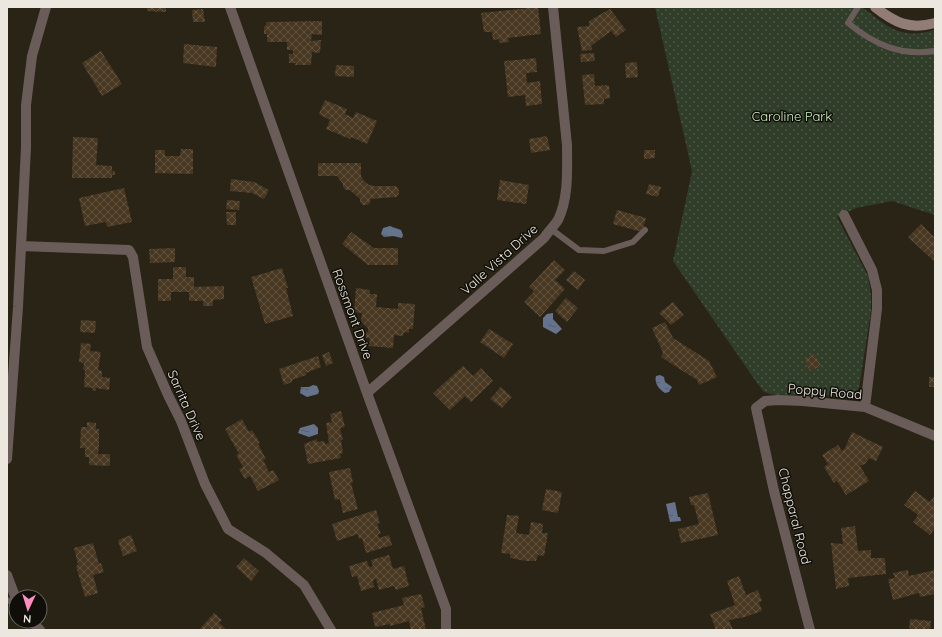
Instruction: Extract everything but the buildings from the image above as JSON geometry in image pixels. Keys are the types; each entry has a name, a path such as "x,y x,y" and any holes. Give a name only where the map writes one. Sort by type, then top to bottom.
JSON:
{"street":[{"path":"7,459 21,246 26,147 26,105 32,56 46,7"},
{"name":"Rossmont Drive","path":"230,7 367,393 446,609 446,630"},
{"name":"Valle Vista Drive","path":"367,393 544,238 557,221 565,196 567,145 553,7"},
{"path":"875,7 889,17 904,24 920,26 935,23"},
{"path":"844,215 872,270 877,290 877,309 865,407"},
{"name":"Sarrita Drive","path":"21,246 129,250 133,258 147,347 181,421 205,484 228,528 266,553 304,585 331,630"},
{"name":"Poppy Road","path":"756,408 765,402 778,400 865,407 935,436"},
{"name":"Chapparal Road","path":"756,408 774,491 810,630"},
{"path":"7,575 12,589"}],"lane":[{"path":"858,7 848,23 864,36 894,50 909,52 935,51"},
{"path":"551,229 579,250 604,251 633,242 645,230"}],"green space":[{"name":"Caroline Park","path":"655,7 862,7 887,26 895,30 923,33 935,30 935,215 892,201 856,208 837,217 868,276 871,296 871,311 859,388 855,394 849,397 810,394 776,395 764,392 673,261 692,171"}],"water":[{"path":"390,226 401,230 403,235 402,238 393,236 384,237 381,234 383,228"},
{"path":"553,313 553,319 562,329 556,334 543,327 543,318 547,314"},
{"path":"660,375 664,377 665,382 672,387 669,392 665,393 658,386 656,376"},
{"path":"313,385 317,386 319,391 318,394 307,397 300,393 301,387 309,387"},
{"path":"314,424 318,428 318,434 309,437 298,433 300,428"},
{"path":"675,502 678,517 680,517 681,521 670,522 666,504"}]}
